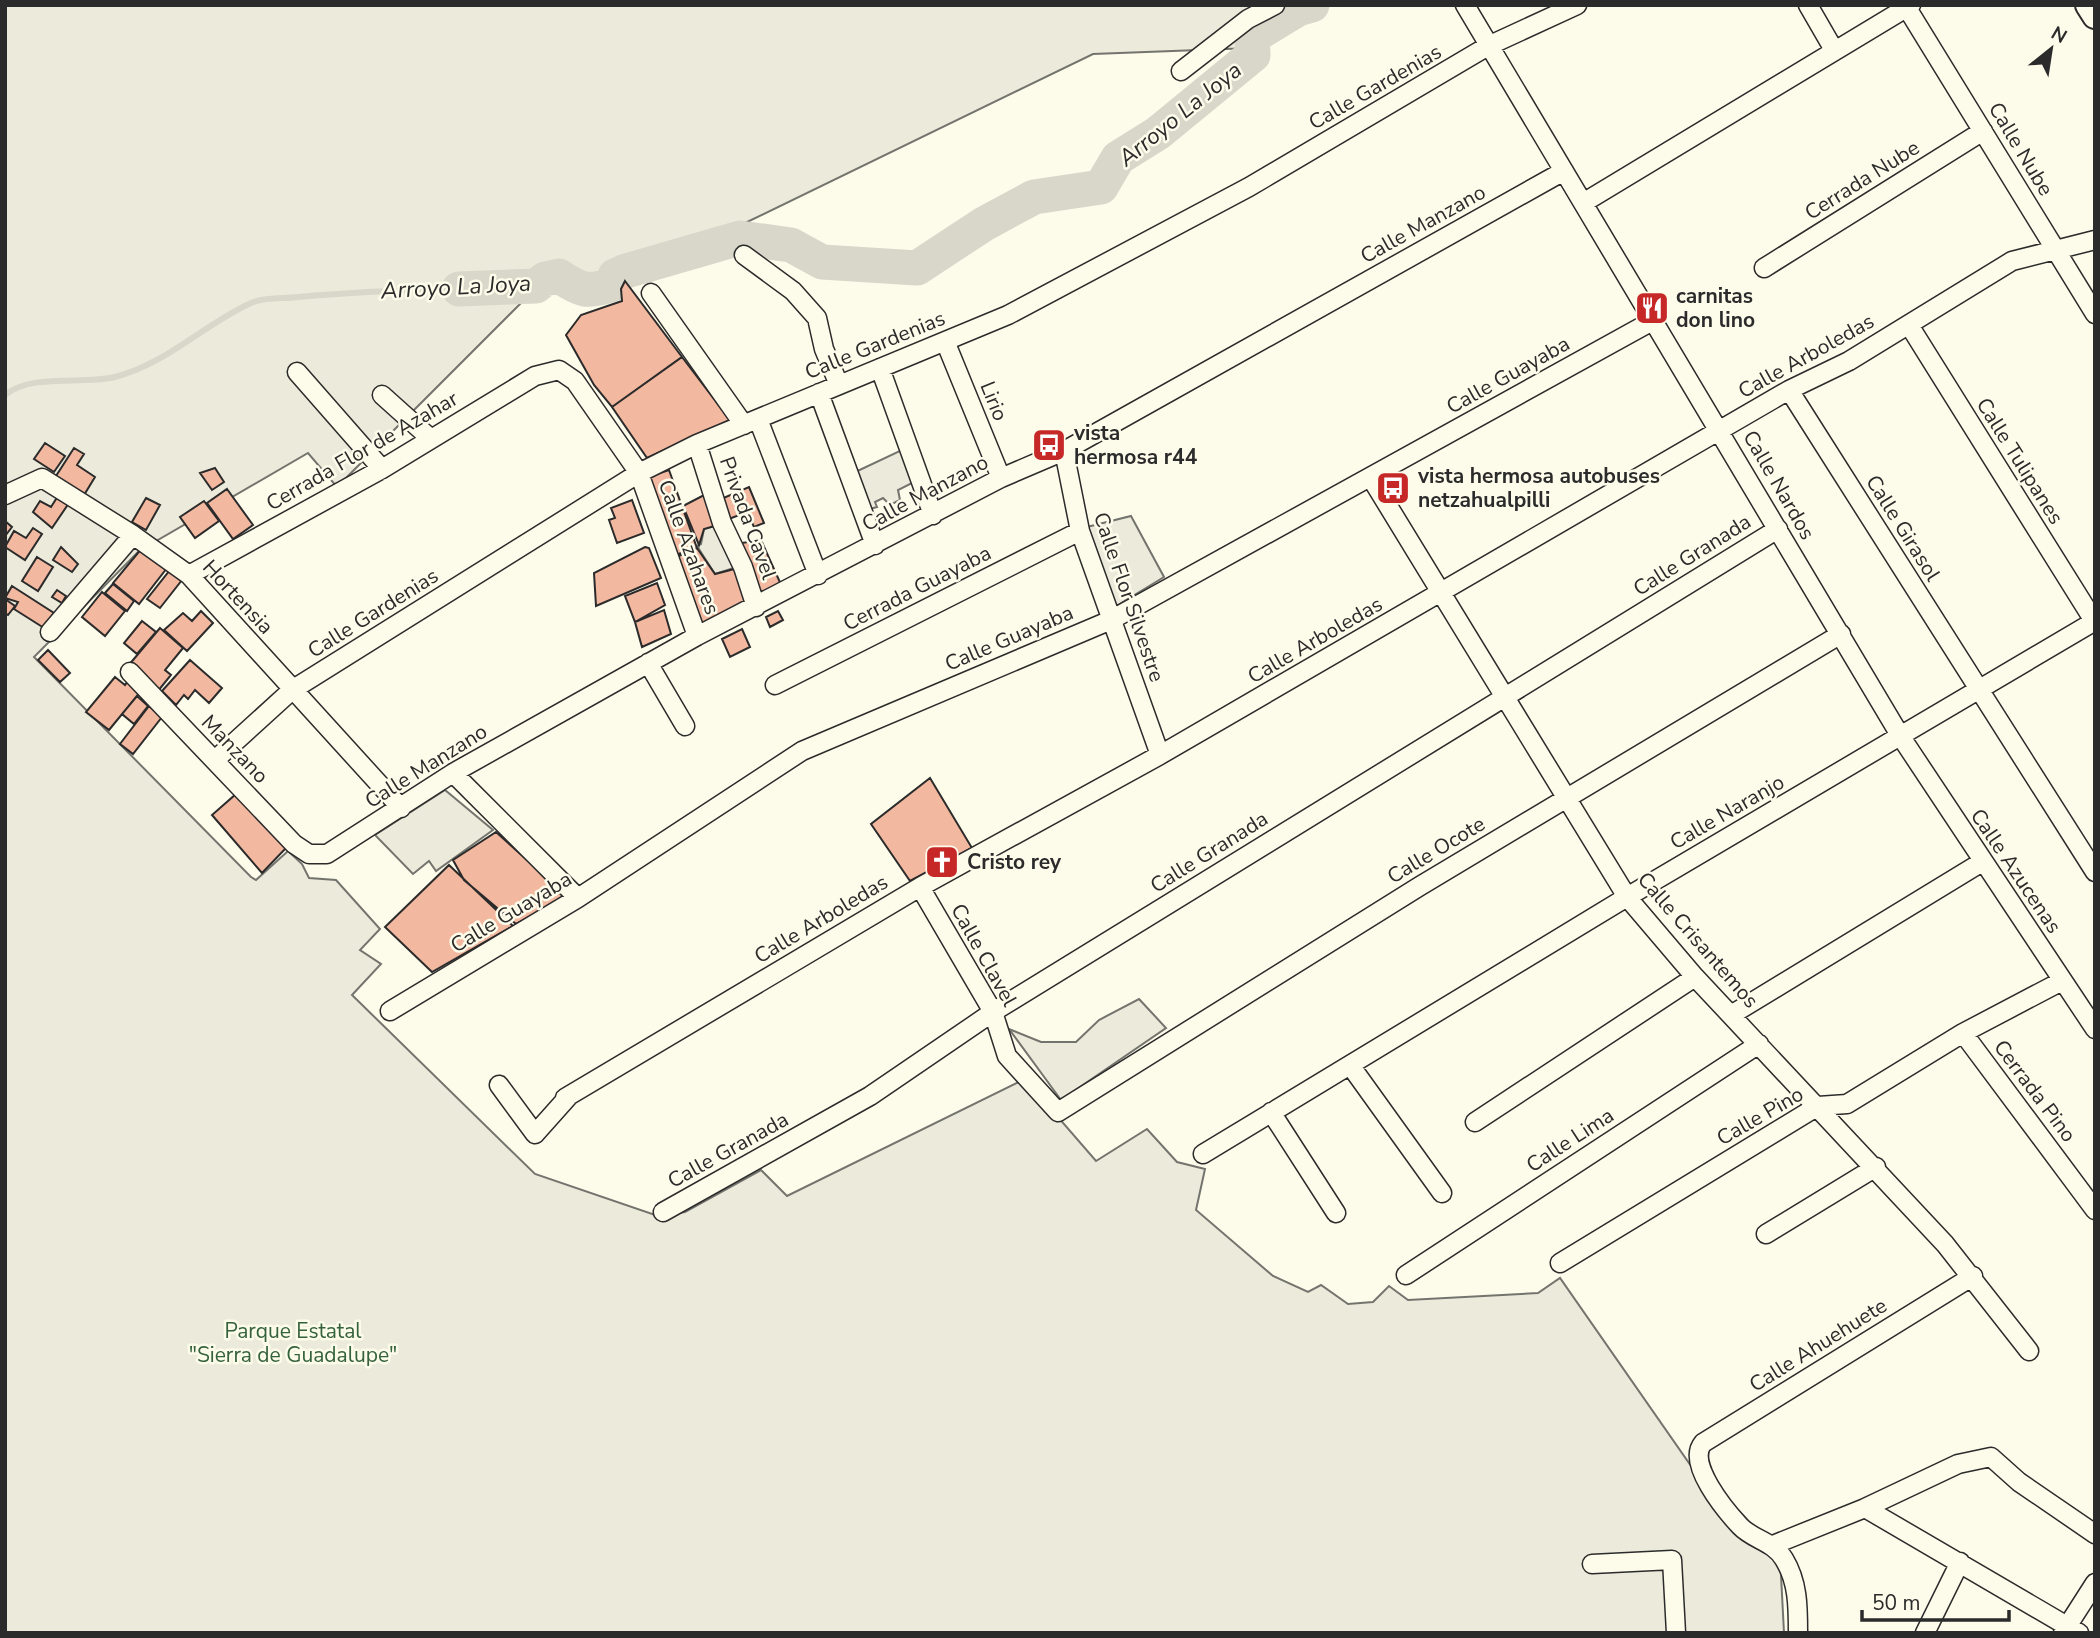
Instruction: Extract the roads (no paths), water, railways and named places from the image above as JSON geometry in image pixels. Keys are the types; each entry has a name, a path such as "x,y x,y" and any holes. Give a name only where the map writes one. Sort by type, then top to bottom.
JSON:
{"street":[{"path":"1181,71 1248,19 1275,5"},
{"name":"Calle Nardos","path":"1465,5 1721,430 1901,737"},
{"path":"1808,5 1835,50"},
{"path":"2088,5 2095,16"},
{"name":"Calle Gardenias","path":"215,760 292,690 639,473 697,444 1008,315 1249,187 1488,46 1576,6"},
{"path":"1583,203 1909,7"},
{"name":"Calle Nube","path":"1909,7 2095,314"},
{"name":"Cerrada Nube","path":"1764,268 1983,131"},
{"name":"Calle Manzano","path":"309,854 327,854 453,773 648,663 1001,478 1064,451 1564,171"},
{"name":"Calle Arboledas","path":"499,1085 534,1135 567,1097 920,887 1160,755 1789,390 1849,361 2012,261 2095,240"},
{"path":"744,255 793,291 817,318 824,349 839,385"},
{"path":"651,293 751,422 818,575"},
{"name":"Calle Guayaba","path":"390,1011 579,898 802,751 1111,620 1654,320"},
{"name":"Calle Tulipanes","path":"1909,325 2094,621"},
{"name":"Lirio","path":"945,341 1001,478"},
{"path":"880,368 933,516"},
{"name":"Cerrada Flor de Azahar","path":"189,575 382,469 535,376 559,370"},
{"name":"Calle Azahares","path":"559,370 575,381 639,473 697,636"},
{"path":"298,372 382,469"},
{"name":"Calle Girasol","path":"1789,390 2095,872"},
{"path":"819,393 875,545"},
{"path":"382,395 431,439"},
{"name":"Privada Cavel","path":"697,444 722,523 743,567 755,607"},
{"name":"Calle Flor Silvestre","path":"1064,451 1080,531 1160,755"},
{"name":"Hortensia","path":"5,495 42,478 133,535 189,575 401,808"},
{"name":"Calle Crisantemos","path":"1371,478 1627,897 1695,977 1876,1167 1972,1276 2029,1351"},
{"name":"Calle Granada","path":"663,1212 870,1096 993,1012 1778,528"},
{"name":"Cerrada Guayaba","path":"775,685 1080,531"},
{"path":"50,632 133,535"},
{"name":"Calle Naranjo","path":"1203,1154 1627,897 2094,621"},
{"name":"Calle Ocote","path":"1058,1112 1566,799 1841,634"},
{"path":"648,663 685,726"},
{"name":"Manzano","path":"130,673 294,844 309,854"},
{"name":"Calle Azucenas","path":"1901,737 2095,1029"},
{"path":"453,773 579,898"},
{"path":"1731,1015 1982,862"},
{"name":"Calle Clavel","path":"920,887 993,1012 1007,1056 1058,1112"},
{"path":"1475,1122 1695,977"},
{"name":"Calle Pino","path":"1560,1263 1818,1106 1847,1104 1964,1032 2062,981"},
{"name":"Cerrada Pino","path":"1964,1032 2095,1210"},
{"name":"Calle Lima","path":"1406,1275 1759,1044"},
{"path":"1350,1065 1442,1193"},
{"path":"1272,1112 1336,1213"},
{"path":"1766,1234 1876,1167"},
{"name":"Calle Ahuehuete","path":"1773,1545 1742,1528 1710,1487 1697,1460 1697,1450 1703,1443 1972,1276"},
{"path":"1798,1633 1797,1590 1784,1559 1773,1545 1865,1508 1958,1464 1991,1457 2019,1482 2095,1534"},
{"path":"1865,1508 1960,1562 2070,1630 2095,1583"},
{"path":"1592,1564 1672,1560 1676,1633"},
{"path":"1925,1633 1960,1562"}],"waterway":[{"name":"Arroyo La Joya","path":"459,289 536,286 545,279 559,276 578,287 596,289 611,285 615,276 626,271 740,238 791,245 822,262 917,268 984,224 1034,197 1101,187 1118,158 1158,133 1253,55 1252,37 1298,9 1312,5"},
{"name":"Arroyo La Joya","path":"5,395 29,384 102,379 134,371 168,354 233,312 256,301 459,289"}],"place":[{"name":"carnitas don lino","path":"1652,308"},
{"name":"vista hermosa r44","path":"1049,445"},
{"name":"vista hermosa autobuses netzahualpilli","path":"1393,488"},
{"name":"Cristo rey","path":"942,862"}],"park label":[{"name":"Parque Estatal \"Sierra de Guadalupe\"","path":"293,1343"}]}
